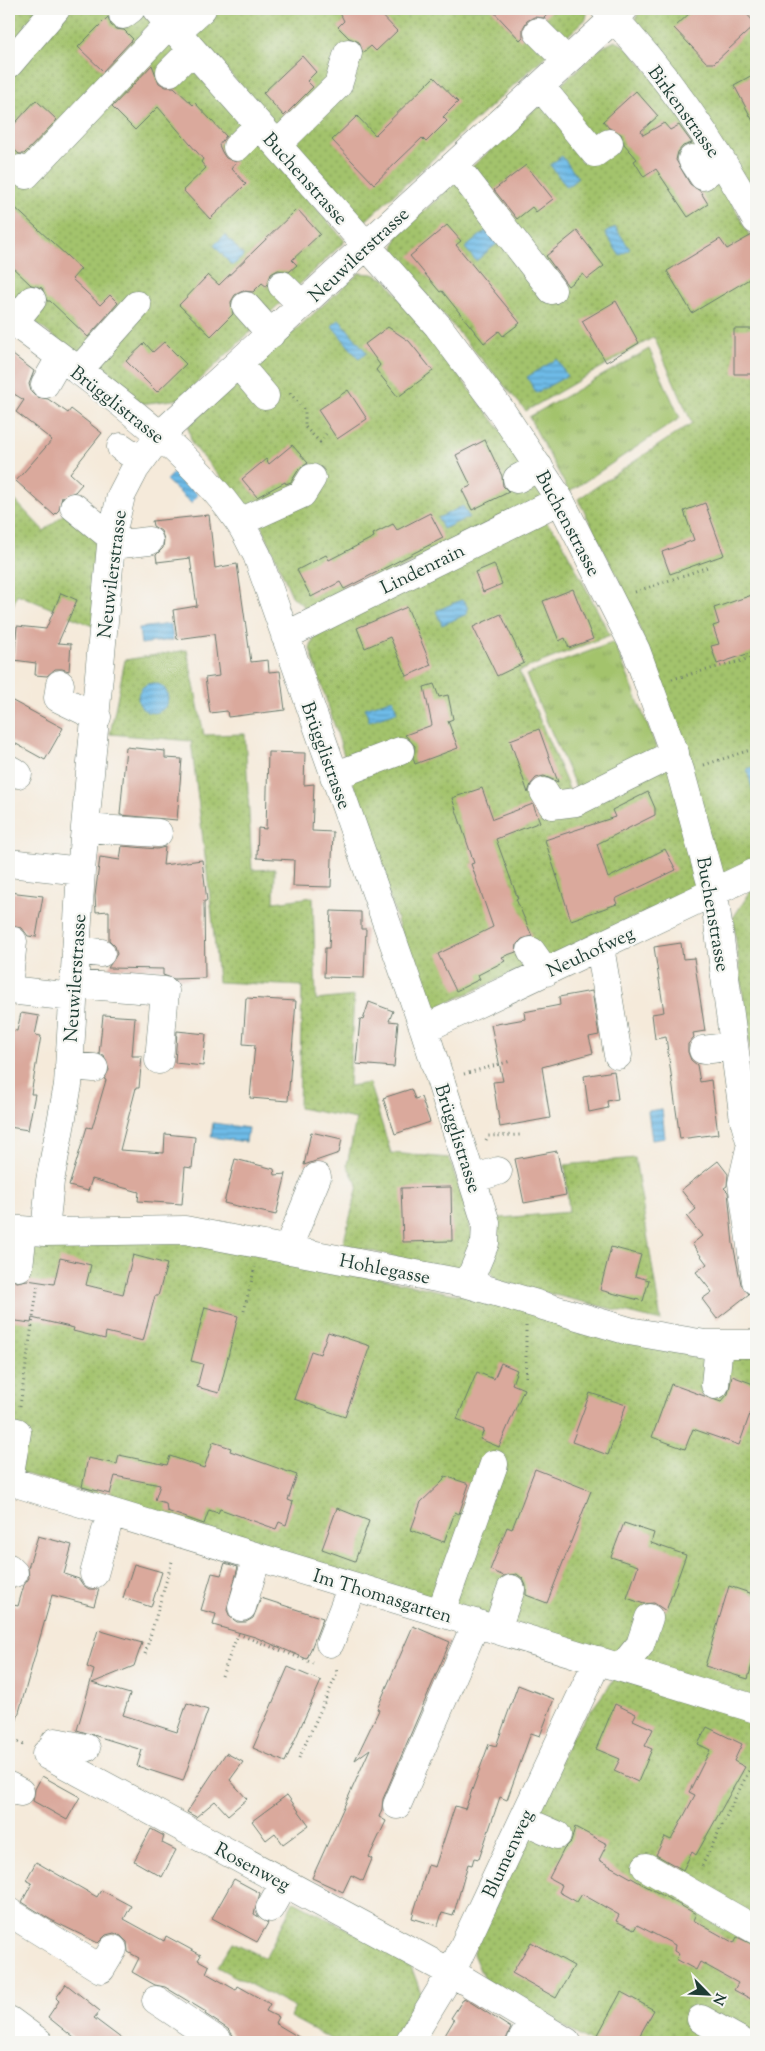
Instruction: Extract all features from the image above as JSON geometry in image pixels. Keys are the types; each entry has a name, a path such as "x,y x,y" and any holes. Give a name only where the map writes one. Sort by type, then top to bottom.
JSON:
{"street":[{"path":"9,64 56,9"},
{"path":"20,169 26,175 158,20 202,9"},
{"name":"Neuwilerstrasse","path":"28,1274 26,1231 50,1182 68,1085 81,1067 73,998 88,952 81,872 112,542 131,454 160,435 271,334 567,61 614,12"},
{"name":"Birkenstrasse","path":"614,12 679,98 722,161 756,220"},
{"path":"158,20 170,72"},
{"name":"Buchenstrasse","path":"158,20 268,135 438,326 500,409 528,473 560,500 610,616 636,650 678,763 694,847 714,894 742,1053 744,1120 754,1148"},
{"path":"538,32 567,61"},
{"path":"237,147 268,135 338,85 348,53"},
{"path":"540,86 595,153 609,143"},
{"path":"692,159 704,176 722,161"},
{"path":"455,165 552,290"},
{"path":"282,285 302,305"},
{"path":"11,320 32,300"},
{"path":"45,384 137,305"},
{"path":"246,306 271,334"},
{"name":"Brügglistrasse","path":"11,320 160,435 214,490 240,522 257,555 256,581 284,636 424,1029 440,1081 461,1111 463,1152 488,1187 485,1243 468,1284"},
{"path":"238,364 265,396"},
{"path":"240,522 302,494 312,478"},
{"name":"Lindenrain","path":"284,636 360,608 477,552 560,500"},
{"path":"74,507 112,542 148,541"},
{"path":"60,684 58,698 97,717"},
{"path":"334,776 400,751"},
{"path":"544,792 552,805 576,802 678,763"},
{"path":"85,828 158,833"},
{"path":"9,863 81,872"},
{"name":"Neuhofweg","path":"424,1029 524,992 539,962 666,928 714,894 756,872"},
{"path":"9,978 13,941"},
{"path":"600,947 618,1055"},
{"path":"9,990 73,998"},
{"path":"9,1003 165,991 159,1060"},
{"path":"703,1050 742,1053"},
{"path":"754,1148 742,1183 756,1281"},
{"path":"274,1247 299,1196 317,1177"},
{"name":"Hohlegasse","path":"26,1231 151,1221 185,1230 468,1284 526,1301 600,1310 629,1331 705,1344 756,1344"},
{"path":"715,1385 719,1344"},
{"path":"9,1480 13,1431"},
{"path":"441,1612 494,1464"},
{"name":"Im Thomasgarten","path":"9,1480 610,1663 744,1699"},
{"path":"94,1574 111,1512"},
{"path":"242,1607 257,1557"},
{"path":"326,1660 352,1586"},
{"path":"397,1804 486,1626 511,1590"},
{"name":"Blumenweg","path":"414,2041 442,2006 523,1820 610,1663 640,1645 649,1618"},
{"name":"Rosenweg","path":"86,1748 55,1742 47,1755 455,1975 527,2032 568,2042"},
{"path":"523,1820 557,1836"},
{"path":"646,1867 756,1930"},
{"path":"270,1908 284,1883"},
{"path":"9,1912 101,1969 113,1949"},
{"path":"156,2000 219,2042"},
{"path":"701,2019 742,2042"},
{"path":"9,2020 40,2042"}],"path":[{"path":"610,616 708,567"},
{"path":"649,686 756,657"},
{"path":"678,763 756,748"},
{"path":"440,1081 512,1061"},
{"path":"463,1152 484,1144 488,1136 520,1135"},
{"path":"244,1311 274,1247"},
{"path":"13,1431 28,1274"},
{"path":"526,1301 526,1378"},
{"path":"145,1654 180,1533"},
{"path":"222,1676 238,1634 326,1660 336,1665 337,1672 299,1758"},
{"path":"326,1660 337,1672"},
{"path":"702,1866 756,1756"}],"green space":[{"path":"9,9 41,9 9,47"},
{"path":"69,9 141,9 345,241 180,399 140,404 9,302 9,79"},
{"path":"172,9 588,9 586,19 363,223"},
{"path":"641,9 756,9 756,196 637,31 635,19"},
{"path":"615,41 627,47 666,93 728,195 756,248 756,860 723,878 632,606 578,499 692,423 654,337 526,411 399,263 394,249 397,236 601,48"},
{"path":"359,273 373,274 385,279 551,496 310,612 292,596 261,524 192,444 188,426"},
{"path":"649,349 680,418 569,492 529,417"},
{"path":"9,494 44,531 65,513 100,542 95,627 17,594 9,618"},
{"path":"543,519 558,534 610,635 519,671 578,810 670,764 701,887 436,1008 422,998 310,649 317,629"},
{"path":"614,642 658,751 578,792 526,675"},
{"path":"187,650 204,735 245,734 252,870 275,869 274,902 313,897 316,1000 354,996 349,1086 369,1083 391,1153 449,1158 466,1209 474,1244 459,1273 343,1244 358,1186 347,1165 356,1119 299,1108 302,986 218,982 212,914 191,741 110,734 125,660"},
{"path":"756,883 756,1064 752,1064 733,918"},
{"path":"635,1158 661,1321 497,1281 486,1267 491,1219 569,1212 565,1165"},
{"path":"9,1237 184,1238 756,1356 756,1698 9,1469 9,1404 14,1377 9,1375"},
{"path":"615,1678 756,1718 756,2032 751,2042 590,2042 484,1980 473,1954 570,1739"},
{"path":"294,1901 409,1961 421,1993 393,2042 337,2042 290,2017 295,2008 217,1967 233,1942 265,1958"}],"water":[{"path":"562,156 578,178 567,187 550,165"},
{"path":"615,227 630,249 620,256 605,233"},
{"path":"487,230 498,243 476,261 465,248"},
{"path":"225,235 244,256 232,266 214,245"},
{"path":"339,319 367,353 359,359 332,326"},
{"path":"557,359 567,376 536,393 527,377"},
{"path":"174,472 198,495 191,503 166,480"},
{"path":"463,506 469,517 443,529 438,518"},
{"path":"461,600 465,602 468,609 467,614 442,625 436,611"},
{"path":"171,624 173,640 141,644 139,628"},
{"path":"153,683 164,687 168,698 164,709 153,713 142,709 138,698 142,687"},
{"path":"393,699 397,712 369,721 365,708"},
{"path":"756,766 756,796 754,796 747,769"},
{"path":"662,1109 665,1138 652,1140 648,1111"},
{"path":"213,1123 248,1128 246,1142 211,1137"}],"building":[{"path":"338,9 376,9 397,31 376,51 371,46 363,53 359,42 349,38 338,27 344,21"},
{"path":"491,9 553,9 544,18 534,17 527,21 523,28 523,37 520,40"},
{"path":"694,9 742,9 756,24 714,63 707,63 674,28"},
{"path":"108,17 111,25 116,29 124,30 133,39 103,71 78,47"},
{"path":"302,56 316,72 307,81 313,87 284,116 263,93"},
{"path":"152,65 159,83 166,87 174,87 193,105 195,103 226,136 219,145 226,158 236,162 231,168 246,184 210,219 183,190 206,168 201,162 203,159 158,107 135,130 112,107"},
{"path":"756,73 756,127 734,85"},
{"path":"434,77 458,102 443,117 447,121 426,142 422,138 374,184 332,140 357,116 375,135"},
{"path":"636,91 658,116 641,131 643,135 664,123 670,130 679,125 692,143 683,146 678,152 676,160 690,184 700,191 708,204 688,217 656,169 644,177 634,161 637,159 624,144 621,134 609,128 603,121"},
{"path":"36,100 57,120 24,154 19,154 9,145 9,130"},
{"path":"526,165 553,199 536,212 532,207 517,219 494,190"},
{"path":"9,202 81,269 72,279 100,305 110,295 118,303 88,337 50,301 47,301 42,288 31,285 9,264"},
{"path":"297,209 320,234 292,260 297,265 289,272 278,270 271,274 267,287 262,283 253,292 243,291 235,295 231,302 233,314 211,336 179,305 208,275 219,285"},
{"path":"447,225 461,241 456,245 520,323 503,336 499,331 484,343 442,291 440,292 410,256"},
{"path":"577,231 604,266 587,279 583,274 568,286 546,256"},
{"path":"752,235 756,236 756,275 692,313 667,271 720,239 727,249"},
{"path":"616,301 639,343 606,362 582,321"},
{"path":"388,327 409,341 433,371 398,397 376,370 380,365 365,344"},
{"path":"734,329 756,329 756,374 734,374"},
{"path":"164,342 186,364 157,392 126,361 145,343 153,352"},
{"path":"9,352 34,371 29,384 31,391 37,397 48,399 68,413 71,409 102,433 70,473 82,484 75,492 62,497 59,510 54,515 16,481 52,440 16,412 24,400 9,391"},
{"path":"348,390 367,419 337,439 318,410"},
{"path":"485,440 502,476 503,486 509,492 472,510 462,490 471,486 456,455"},
{"path":"292,445 308,463 299,469 291,482 286,484 285,482 257,497 242,479 266,459 269,464"},
{"path":"705,503 724,555 670,574 662,552 694,540 684,511"},
{"path":"430,513 443,538 344,589 340,582 311,597 297,570 326,555 329,560 374,537 373,534 393,524 397,530"},
{"path":"209,515 215,568 237,564 251,662 268,660 269,672 280,671 285,710 228,717 227,711 210,713 205,678 219,676 214,634 177,639 173,610 197,606 190,558 157,562 156,555 163,548 164,539 161,531 153,526 152,521"},
{"path":"494,564 502,584 483,592 475,572"},
{"path":"573,589 593,639 569,648 565,638 559,641 543,601"},
{"path":"61,593 77,600 58,643 71,644 69,671 55,669 47,676 35,675 36,663 14,660 17,626 46,629"},
{"path":"752,595 756,607 756,651 717,664 711,646 719,644 713,626 719,624 714,608"},
{"path":"407,607 431,665 407,676 390,637 365,648 357,628"},
{"path":"501,614 524,663 497,676 473,627"},
{"path":"434,684 439,697 448,695 453,719 448,721 458,748 415,764 413,758 415,746 405,735 432,725 424,687"},
{"path":"9,699 63,728 45,760 9,740"},
{"path":"539,729 558,782 544,776 536,778 531,784 528,793 510,740"},
{"path":"126,747 165,751 165,758 182,759 177,820 120,815"},
{"path":"268,752 305,753 304,785 314,784 312,831 333,832 331,887 293,886 294,860 257,858 258,828 266,829"},
{"path":"482,788 493,819 533,804 540,822 496,839 518,899 516,899 532,936 522,939 517,944 516,952 502,957 505,961 478,975 480,979 456,991 438,954 493,927 471,864 474,863 452,798"},
{"path":"648,792 655,808 655,815 597,844 608,878 665,849 676,870 615,899 617,904 571,920 545,840 615,817 612,810"},
{"path":"122,846 157,849 165,847 163,865 202,860 207,901 204,901 205,978 174,979 163,975 163,969 108,968 117,954 115,946 109,940 109,911 96,912 95,896 100,857 120,860"},
{"path":"9,892 43,896 36,937 28,936 22,928 9,926"},
{"path":"331,911 361,912 361,929 366,929 364,978 324,977 325,948 329,948"},
{"path":"681,943 683,959 694,958 705,1031 693,1033 694,1037 688,1044 688,1052 691,1060 697,1065 700,1082 711,1080 718,1134 680,1139 666,1037 655,1039 652,1014 664,1012 654,947"},
{"path":"592,991 599,1035 589,1037 593,1053 542,1067 550,1118 500,1127 493,1082 503,1081 491,1025 525,1019 524,1012 560,1005 559,997"},
{"path":"246,998 296,1001 288,1101 250,1098 255,1045 243,1044"},
{"path":"369,1002 393,1011 389,1021 398,1022 394,1067 356,1064 360,1019 363,1020"},
{"path":"21,1013 39,1016 35,1035 41,1036 31,1094 35,1094 28,1130 9,1127 9,1043 11,1030 17,1031"},
{"path":"103,1015 135,1017 132,1056 142,1056 139,1088 136,1088 120,1150 164,1153 165,1134 195,1137 192,1168 185,1167 182,1204 138,1201 139,1192 92,1179 88,1191 69,1186 87,1127 92,1128 106,1080 104,1079 109,1070 104,1055 99,1054"},
{"path":"177,1031 206,1034 203,1066 175,1063"},
{"path":"614,1071 618,1099 607,1101 608,1108 589,1112 584,1076"},
{"path":"411,1089 415,1099 421,1097 430,1122 395,1134 383,1098"},
{"path":"311,1132 342,1139 339,1153 304,1165"},
{"path":"557,1151 566,1195 524,1203 515,1159"},
{"path":"235,1159 274,1169 275,1175 286,1174 276,1215 224,1203"},
{"path":"718,1161 728,1174 727,1186 724,1188 728,1192 733,1244 741,1284 749,1294 717,1319 702,1299 712,1292 696,1272 707,1264 692,1244 702,1236 687,1217 696,1209 681,1190"},
{"path":"451,1187 452,1241 403,1242 401,1188"},
{"path":"611,1247 641,1255 635,1276 649,1280 643,1301 600,1290"},
{"path":"133,1255 167,1264 158,1296 155,1296 143,1341 106,1332 105,1339 73,1331 74,1328 32,1318 31,1323 9,1320 9,1278 17,1282 27,1280 54,1284 60,1258 91,1265 86,1285 123,1294"},
{"path":"205,1307 238,1316 219,1393 197,1387 203,1364 191,1361"},
{"path":"328,1332 370,1346 345,1417 294,1399 311,1351 320,1354"},
{"path":"501,1363 517,1370 512,1384 524,1389 499,1447 480,1439 484,1430 457,1419 477,1372 494,1379"},
{"path":"732,1376 756,1385 756,1397 739,1445 693,1429 685,1449 652,1437 671,1384 721,1402 728,1394"},
{"path":"590,1393 626,1405 608,1455 572,1442"},
{"path":"213,1442 231,1448 230,1451 297,1475 288,1500 293,1502 286,1525 279,1522 276,1529 220,1509 218,1513 209,1510 204,1524 167,1511 166,1503 155,1500 160,1485 115,1476 110,1494 82,1487 88,1458 117,1464 119,1455 167,1465 170,1456 204,1468"},
{"path":"535,1469 591,1491 547,1603 526,1595 526,1586 523,1579 517,1574 504,1576 490,1570 507,1527 512,1529"},
{"path":"445,1476 469,1484 459,1514 455,1512 444,1542 411,1530 421,1502 442,1482"},
{"path":"337,1508 369,1521 355,1561 322,1549"},
{"path":"624,1523 654,1533 651,1543 686,1555 666,1611 654,1603 644,1604 627,1598 638,1566 611,1557"},
{"path":"38,1536 72,1545 64,1574 79,1579 89,1589 99,1589 94,1606 52,1595 14,1730 9,1730 9,1604 18,1606 24,1585 29,1578 28,1568"},
{"path":"225,1563 238,1567 227,1610 230,1617 237,1622 246,1622 253,1618 261,1598 323,1618 307,1659 255,1637 213,1625 216,1614 201,1610 212,1573 221,1575"},
{"path":"134,1564 162,1572 151,1607 123,1598"},
{"path":"729,1586 756,1595 756,1650 748,1679 705,1666"},
{"path":"413,1626 450,1642 383,1799 379,1817 386,1821 369,1857 372,1859 363,1881 351,1875 343,1892 312,1878 370,1749 355,1760 379,1710 377,1709"},
{"path":"98,1630 142,1643 134,1666 92,1683 130,1694 123,1715 177,1732 187,1703 208,1710 183,1781 137,1766 142,1750 77,1730 94,1670 87,1667"},
{"path":"288,1667 321,1681 285,1762 253,1748"},
{"path":"518,1685 554,1699 540,1736 531,1733 507,1800 500,1797 479,1859 474,1858 472,1865 468,1864 453,1916 442,1913 438,1926 412,1918 428,1865 435,1867 455,1806 465,1809 489,1744 496,1746"},
{"path":"615,1704 636,1714 633,1720 653,1729 645,1746 652,1749 638,1782 614,1771 620,1759 596,1749"},
{"path":"707,1727 742,1744 734,1761 745,1767 696,1855 692,1852 683,1870 656,1855 665,1837 671,1840 695,1795 689,1792 710,1750 698,1744"},
{"path":"226,1753 243,1762 230,1780 247,1799 228,1815 215,1801 196,1817 187,1812"},
{"path":"42,1776 80,1797 67,1820 33,1801 35,1789"},
{"path":"287,1795 309,1825 283,1844 275,1833 266,1840 252,1821"},
{"path":"575,1827 607,1844 599,1860 696,1914 693,1920 734,1943 737,1937 756,1946 756,1994 754,1993 751,1999 734,1990 738,1983 700,1962 696,1970 676,1959 679,1954 674,1951 675,1945 637,1925 634,1930 616,1921 619,1915 582,1894 577,1902 559,1892 562,1885 549,1878 564,1849 571,1842"},
{"path":"151,1829 164,1836 162,1843 176,1850 162,1877 134,1861"},
{"path":"36,1862 97,1897 101,1890 131,1906 124,1919 164,1941 166,1936 201,1955 198,1960 209,1966 206,1973 236,1990 238,1986 270,2004 266,2011 278,2017 275,2023 307,2042 235,2042 233,2035 228,2029 205,2014 206,2012 165,1987 155,1985 132,1972 139,1958 128,1952 127,1942 121,1936 114,1933 106,1935 98,1943 51,1920 22,1902 32,1883 26,1880"},
{"path":"234,1879 260,1893 254,1914 268,1923 257,1942 212,1918"},
{"path":"531,1942 574,1966 556,1998 512,1973"},
{"path":"66,1984 100,2011 94,2018 126,2042 79,2042 48,2017 59,2001 56,1998"},
{"path":"621,1992 654,2010 636,2042 594,2042"},
{"path":"464,1998 511,2028 505,2042 441,2042 454,2020 451,2018"}]}
